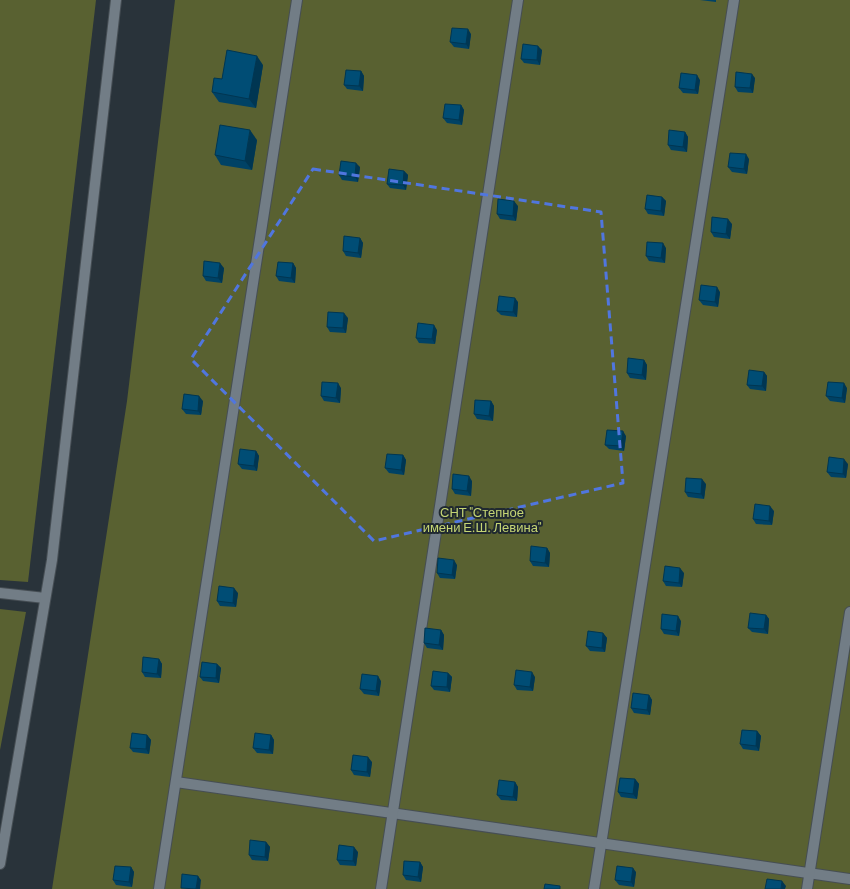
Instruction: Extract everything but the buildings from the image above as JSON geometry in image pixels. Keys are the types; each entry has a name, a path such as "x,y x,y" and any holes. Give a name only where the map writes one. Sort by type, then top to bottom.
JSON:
{"street":[{"path":"0,864 2,838 52,560 116,0"},
{"path":"159,889 296,0"},
{"path":"381,889 518,0"},
{"path":"594,889 734,0"},
{"path":"0,593 45,598"},
{"path":"807,889 850,612"},
{"path":"176,782 850,879"}],"highlighted area":[{"path":"313,169 601,212 623,483 374,541 191,359"}],"green space":[{"path":"0,0 96,0 28,582 0,580"},
{"name":"СНТ \"Степное имени Е.Ш. Левина\"","path":"175,0 850,0 850,889 52,889 127,401"},
{"path":"0,609 26,612 0,750"}]}
